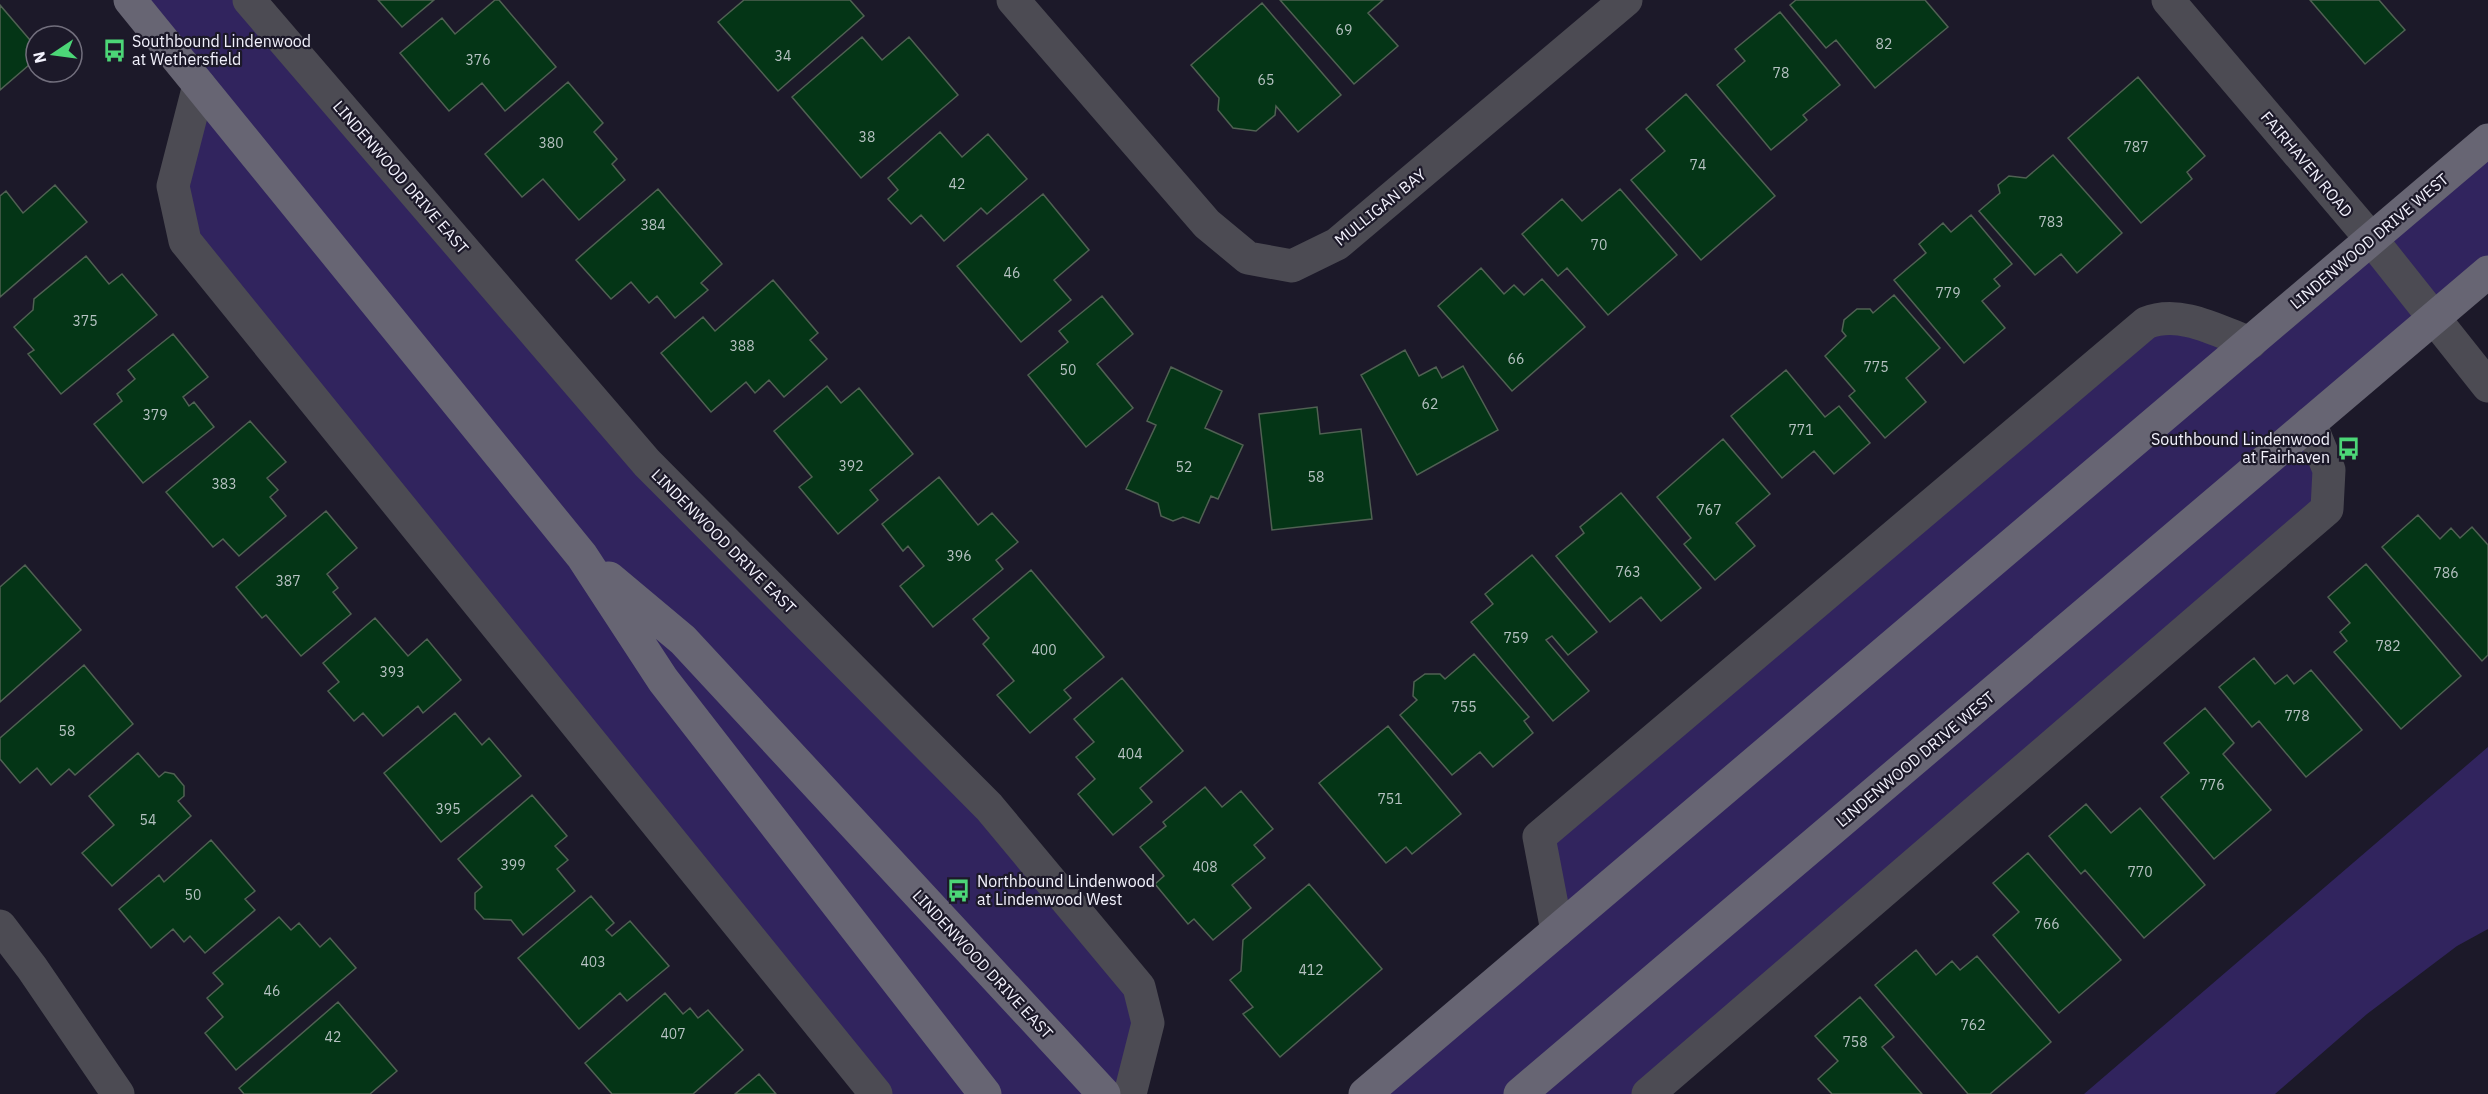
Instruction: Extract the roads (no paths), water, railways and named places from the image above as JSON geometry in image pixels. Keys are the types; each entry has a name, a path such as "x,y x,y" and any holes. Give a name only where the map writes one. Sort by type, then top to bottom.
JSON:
{"street":[{"name":"LINDENWOOD DRIVE EAST","path":"130,0 582,556 663,680 985,1094"},
{"name":"LINDENWOOD DRIVE EAST","path":"249,0 647,463 989,807 1139,987 1148,1023 1130,1094"},
{"name":"MULLIGAN BAY","path":"1013,0 1207,224 1248,258 1292,266 1337,244 1626,0"},
{"name":"FAIRHAVEN ROAD","path":"2168,0 2372,240 2488,386"},
{"path":"199,85 173,186 185,241 876,1094"},
{"name":"LINDENWOOD DRIVE WEST","path":"1365,1094 2488,140"},
{"name":"LINDENWOOD DRIVE WEST","path":"1520,1094 2488,272"},
{"path":"1557,931 1539,837 1548,829 2146,323 2160,317 2196,322 2250,343"},
{"path":"1648,1094 2326,508 2329,470 2310,423"},
{"name":"LINDENWOOD DRIVE EAST","path":"582,556 683,640 1104,1094"},
{"path":"0,926 32,968 118,1094"}],"place":[{"name":"Southbound Lindenwood at Wethersfield","path":"114,50"},
{"name":"Southbound Lindenwood at Fairhaven","path":"2348,448"},
{"name":"Northbound Lindenwood at Lindenwood West","path":"959,890"}]}
